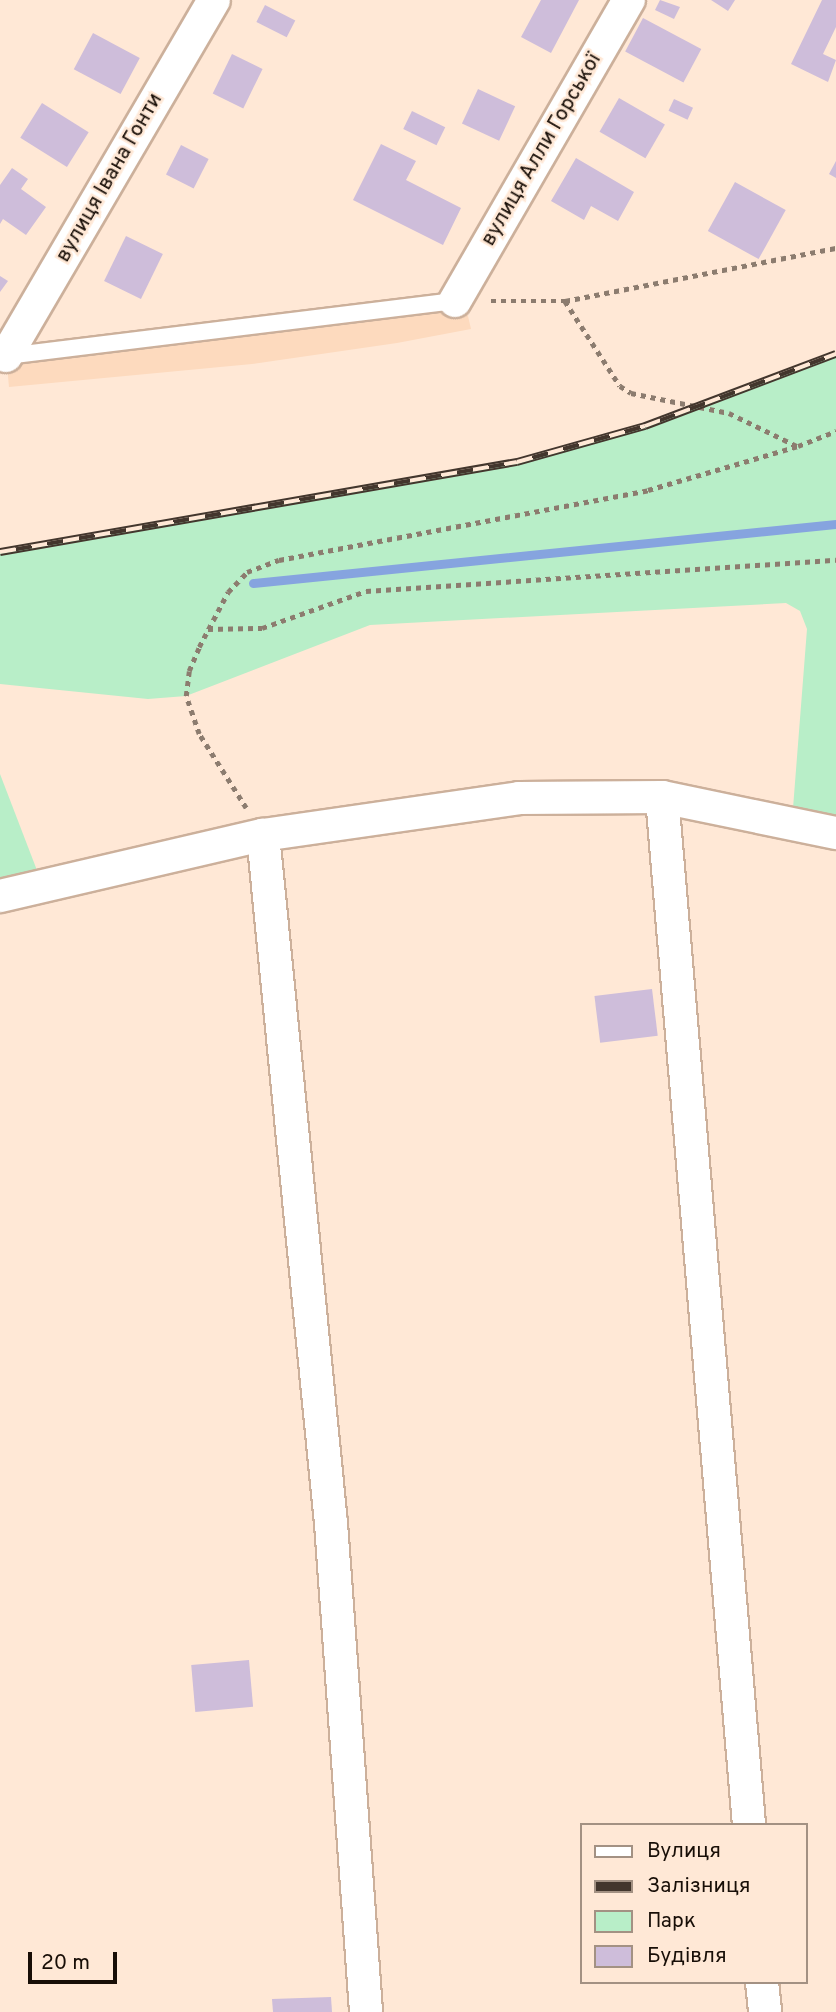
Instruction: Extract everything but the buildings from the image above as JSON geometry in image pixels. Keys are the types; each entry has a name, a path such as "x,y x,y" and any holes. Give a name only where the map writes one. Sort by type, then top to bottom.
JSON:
{"street":[{"name":"вулиця Івана Гонти","path":"3,356 214,0"},
{"name":"вулиця Алли Горської","path":"455,301 629,0"},
{"path":"0,896 263,835 469,802 584,795 663,797 836,833"},
{"path":"663,797 749,1823"},
{"path":"263,835 331,1523 366,2012"},
{"path":"762,1984 765,2012"}],"lane":[{"path":"3,356 455,301"}],"path":[{"path":"455,301 565,301 836,248"},
{"path":"565,301 620,386 645,397 729,413 798,446"},
{"path":"263,835 199,734 186,696 189,671 208,629 228,592 247,572 279,559 576,505 798,446 836,431"},
{"path":"208,629 262,628 366,591 836,560"}],"shaded area":[{"path":"465,303 471,329 397,343 252,364 9,387 6,356"}],"green space":[{"path":"836,354 836,833 792,821 807,629 800,611 786,603 370,625 186,696 148,699 0,684 0,552 517,462 645,426"},
{"path":"0,774 43,886 0,896"}],"waterway":[{"path":"253,583 836,524"}],"railway":[{"path":"0,552 517,462 645,426 836,354"}]}
